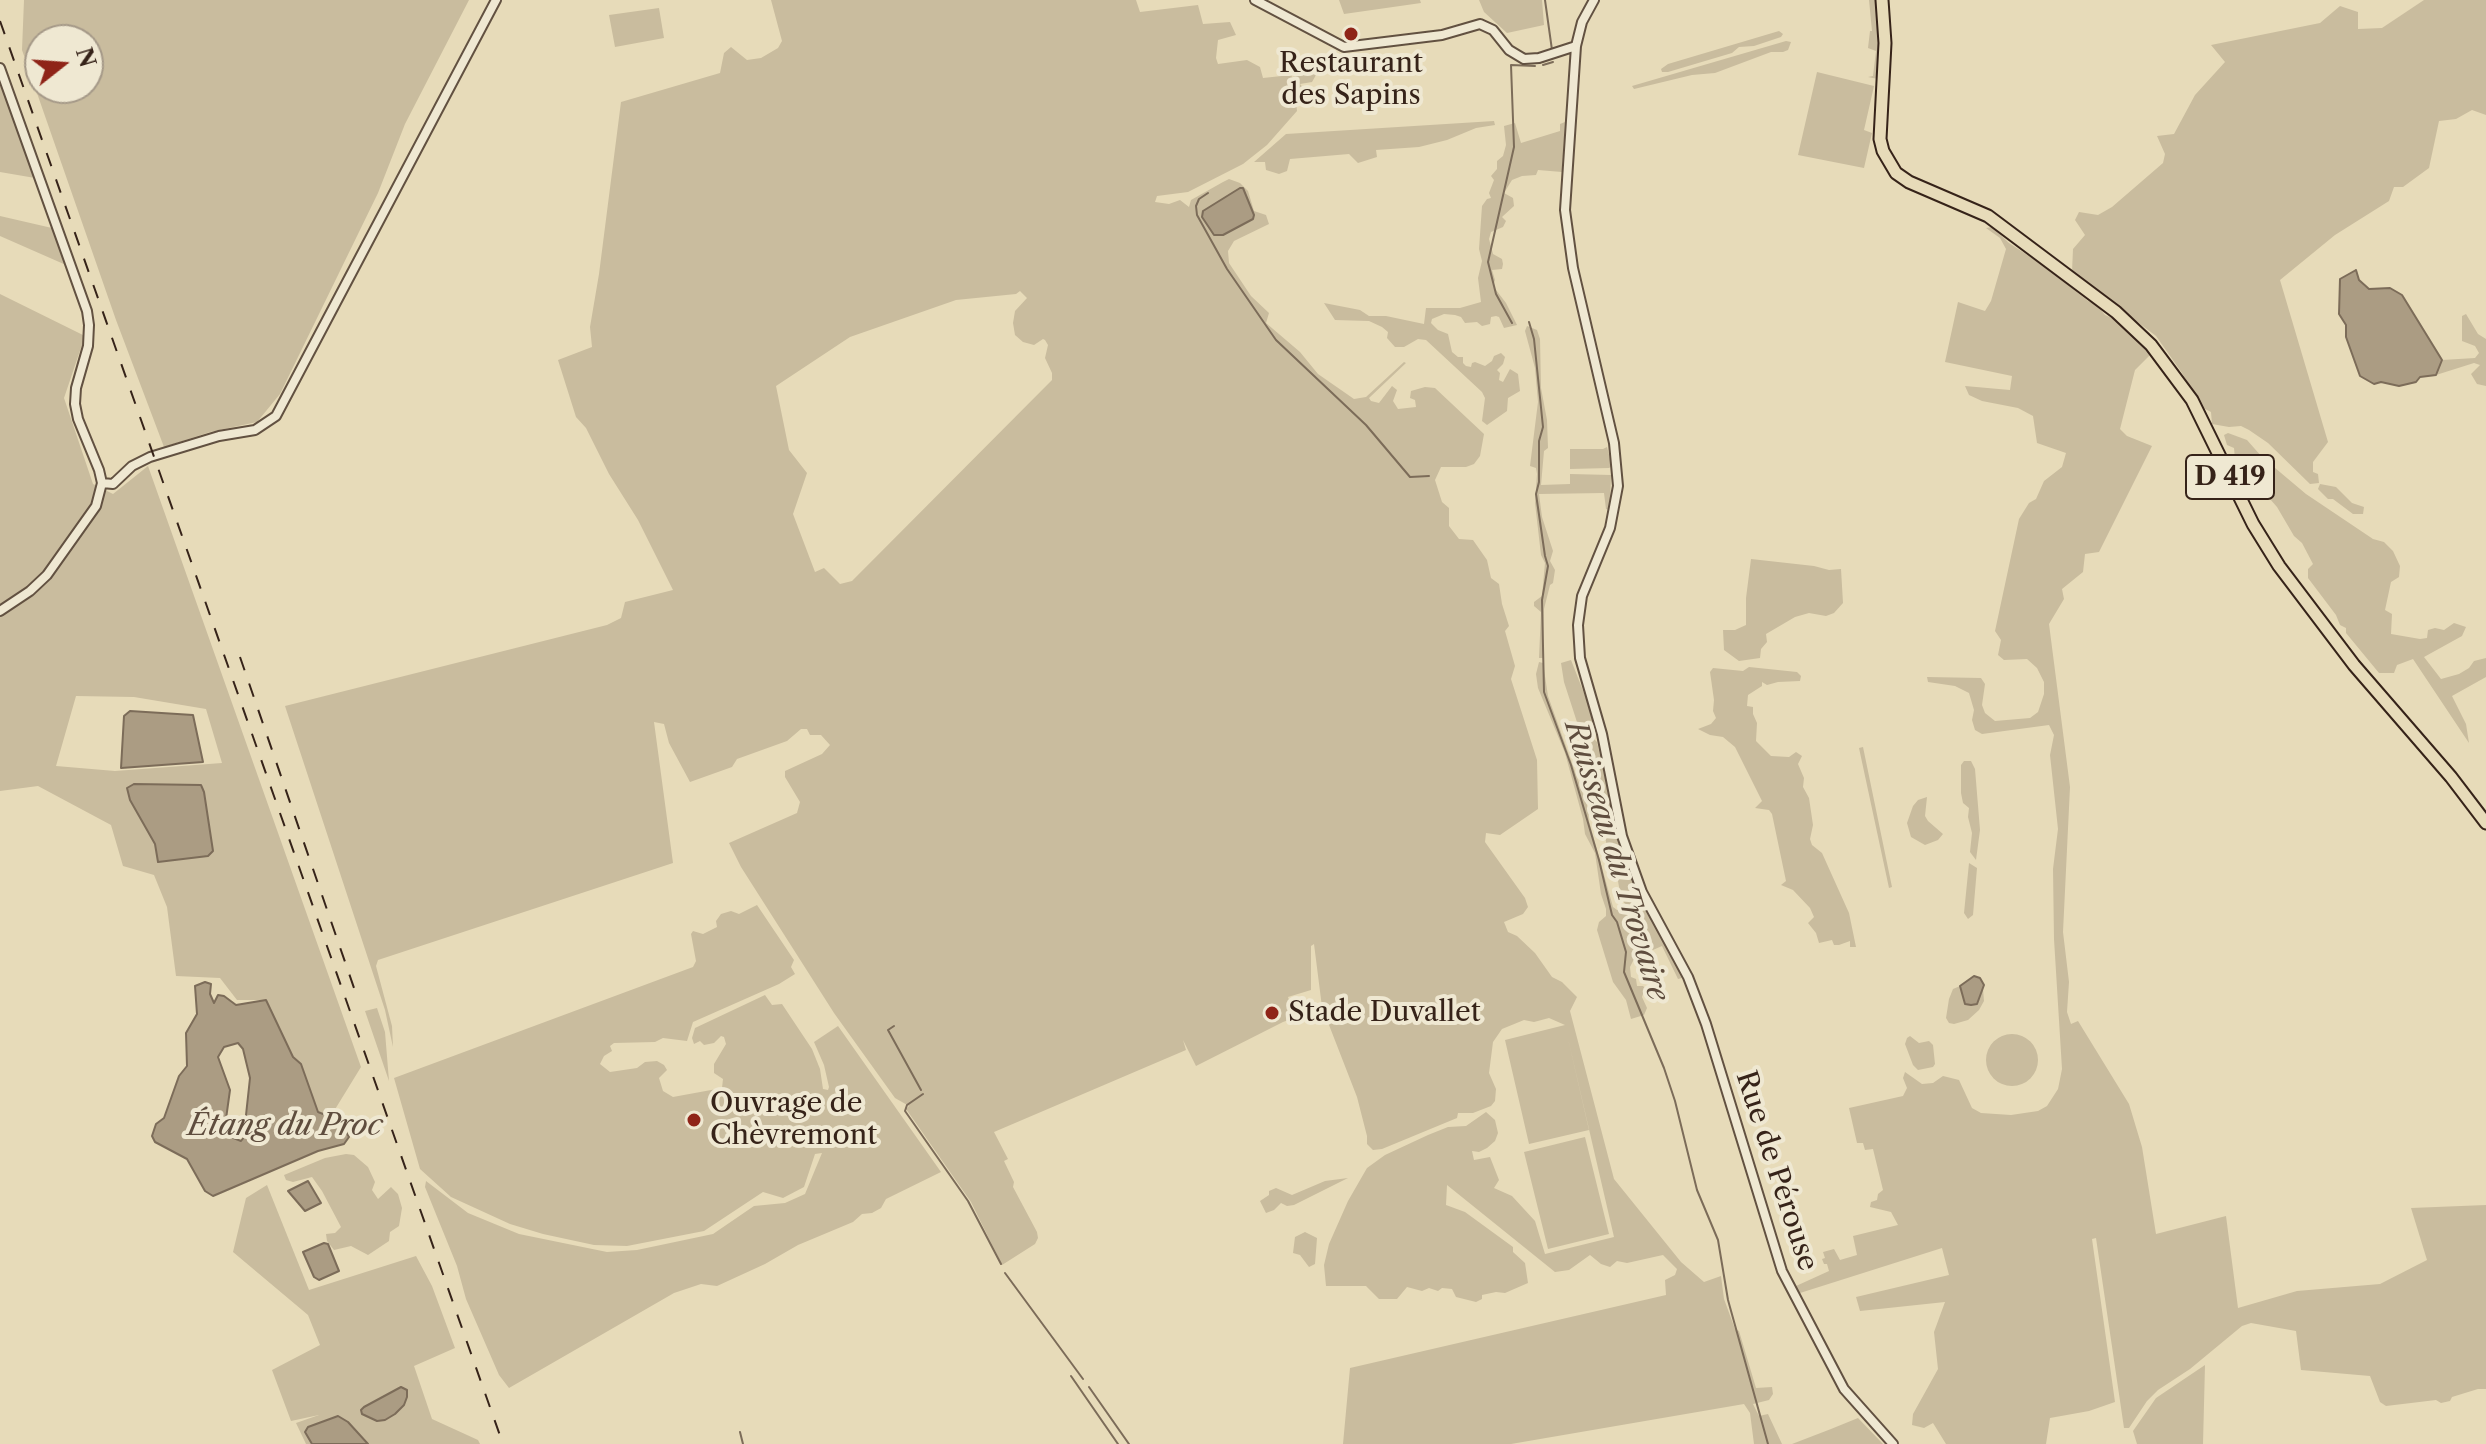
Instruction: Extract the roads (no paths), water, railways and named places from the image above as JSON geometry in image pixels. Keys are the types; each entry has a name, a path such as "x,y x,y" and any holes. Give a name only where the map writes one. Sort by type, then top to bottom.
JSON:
{"main road":[{"name":"D 419","path":"1882,0 1885,43 1880,139 1896,173 1924,189 1988,216 2116,312 2151,345 2192,400 2253,524 2279,566 2354,665 2451,777 2486,823"}],"street":[{"path":"102,483 113,484 132,466 145,459 210,438 255,430 276,416 316,346 496,0"},
{"path":"1255,0 1344,47 1442,35 1480,24 1493,30 1509,50 1524,59 1539,58 1576,46"},
{"name":"Rue de Pérouse","path":"1594,0 1582,22 1576,46 1565,210 1568,243 1614,443 1618,486 1610,528 1582,596 1578,625 1580,658 1602,734 1622,836 1642,892 1689,980 1713,1043 1728,1101 1788,1285 1844,1389 1893,1444"},
{"path":"0,68 87,311 88,346 76,388 75,404 102,483 96,506 47,575 0,611"}],"water":[{"path":"1243,188 1253,219 1223,235 1214,235 1202,217 1203,211"},
{"path":"2356,270 2359,280 2369,289 2390,288 2402,295 2442,360 2436,375 2420,377 2416,382 2399,386 2381,382 2374,384 2360,376 2346,337 2346,325 2339,314 2340,279"},
{"path":"130,711 193,715 203,762 121,768 124,716"},
{"path":"134,784 201,785 213,851 208,856 158,862 155,844 130,800 127,788"},
{"path":"1974,976 1980,978 1984,985 1977,1004 1965,1004 1960,986"},
{"name":"Étang du Proc","path":"205,982 211,984 210,994 214,1003 218,995 236,1005 266,1000 293,1057 301,1064 318,1112 334,1111 349,1137 344,1144 318,1151 213,1196 205,1191 187,1159 155,1142 152,1136 156,1124 164,1118 179,1076 187,1066 186,1033 197,1014 195,986","holes":["238,1043 243,1049 250,1078 246,1115 248,1132 241,1141 231,1137 225,1126 230,1090 218,1057 224,1047"]},
{"path":"308,1181 321,1203 305,1211 288,1191"},
{"path":"328,1244 339,1271 319,1280 314,1277 303,1252"},
{"path":"401,1387 407,1390 407,1397 395,1414 377,1421 362,1414 364,1407"},
{"path":"338,1416 348,1422 368,1444 312,1444 305,1432 308,1427"}],"waterway":[{"name":"Ruisseau du Trovaire","path":"1545,0 1552,50"},
{"path":"1543,65 1553,62"},
{"name":"Ruisseau du Trovaire","path":"1512,323 1496,294 1488,262 1514,147 1511,65 1535,66"},
{"path":"1208,193 1199,199 1197,215 1227,269 1276,340 1366,425 1410,477 1429,476"},
{"name":"Ruisseau du Trovaire","path":"1529,322 1534,339 1543,427 1539,441 1536,494 1548,566 1542,600 1544,692 1571,765 1612,915 1626,952 1624,972 1664,1068 1697,1190 1718,1240 1728,1300 1768,1444"},
{"path":"894,1026 888,1030 921,1090"},
{"path":"923,1094 907,1105 905,1111 968,1201 1001,1264"},
{"path":"1005,1273 1083,1379"},
{"path":"1071,1376 1118,1444"},
{"path":"1089,1387 1129,1444"},
{"path":"740,1432 743,1444"}],"railway":[{"path":"0,21 503,1444"},
{"path":"240,657 354,988"}],"place":[{"name":"Restaurant des Sapins","path":"1351,34"},
{"name":"Stade Duvallet","path":"1272,1013"},
{"name":"Ouvrage de Chèvremont","path":"694,1120"}]}
